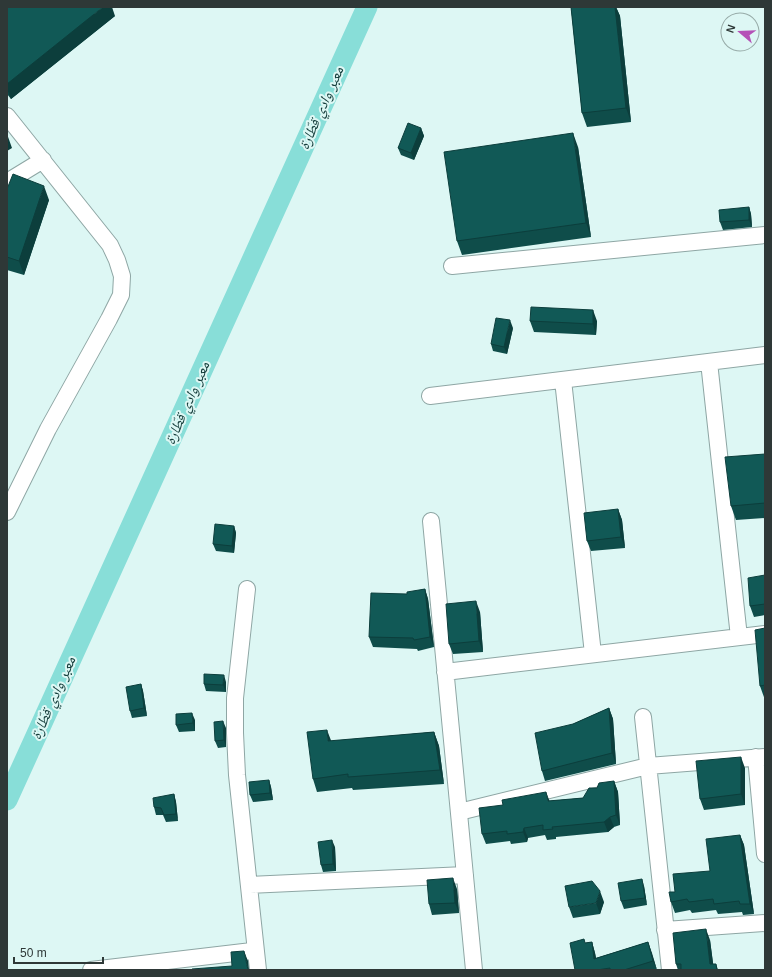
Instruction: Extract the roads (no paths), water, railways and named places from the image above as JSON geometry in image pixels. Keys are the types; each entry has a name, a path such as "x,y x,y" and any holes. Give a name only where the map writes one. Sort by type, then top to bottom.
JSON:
{"street":[{"path":"7,116 110,245 122,276 121,295 48,429 7,512"},
{"path":"7,182 43,160"},
{"path":"452,266 765,235"},
{"path":"430,396 765,355"},
{"path":"708,362 739,637"},
{"path":"563,380 593,654"},
{"path":"431,521 474,970"},
{"path":"247,589 235,698 235,733 237,775 258,970"},
{"path":"445,672 765,634"},
{"path":"643,717 670,970"},
{"path":"459,812 648,766 760,757 765,854"},
{"path":"250,885 465,875"},
{"path":"665,930 765,924"},
{"path":"91,970 255,951"}],"waterway":[{"name":"معبر وادي قطّارة","path":"7,800 367,7"}]}
